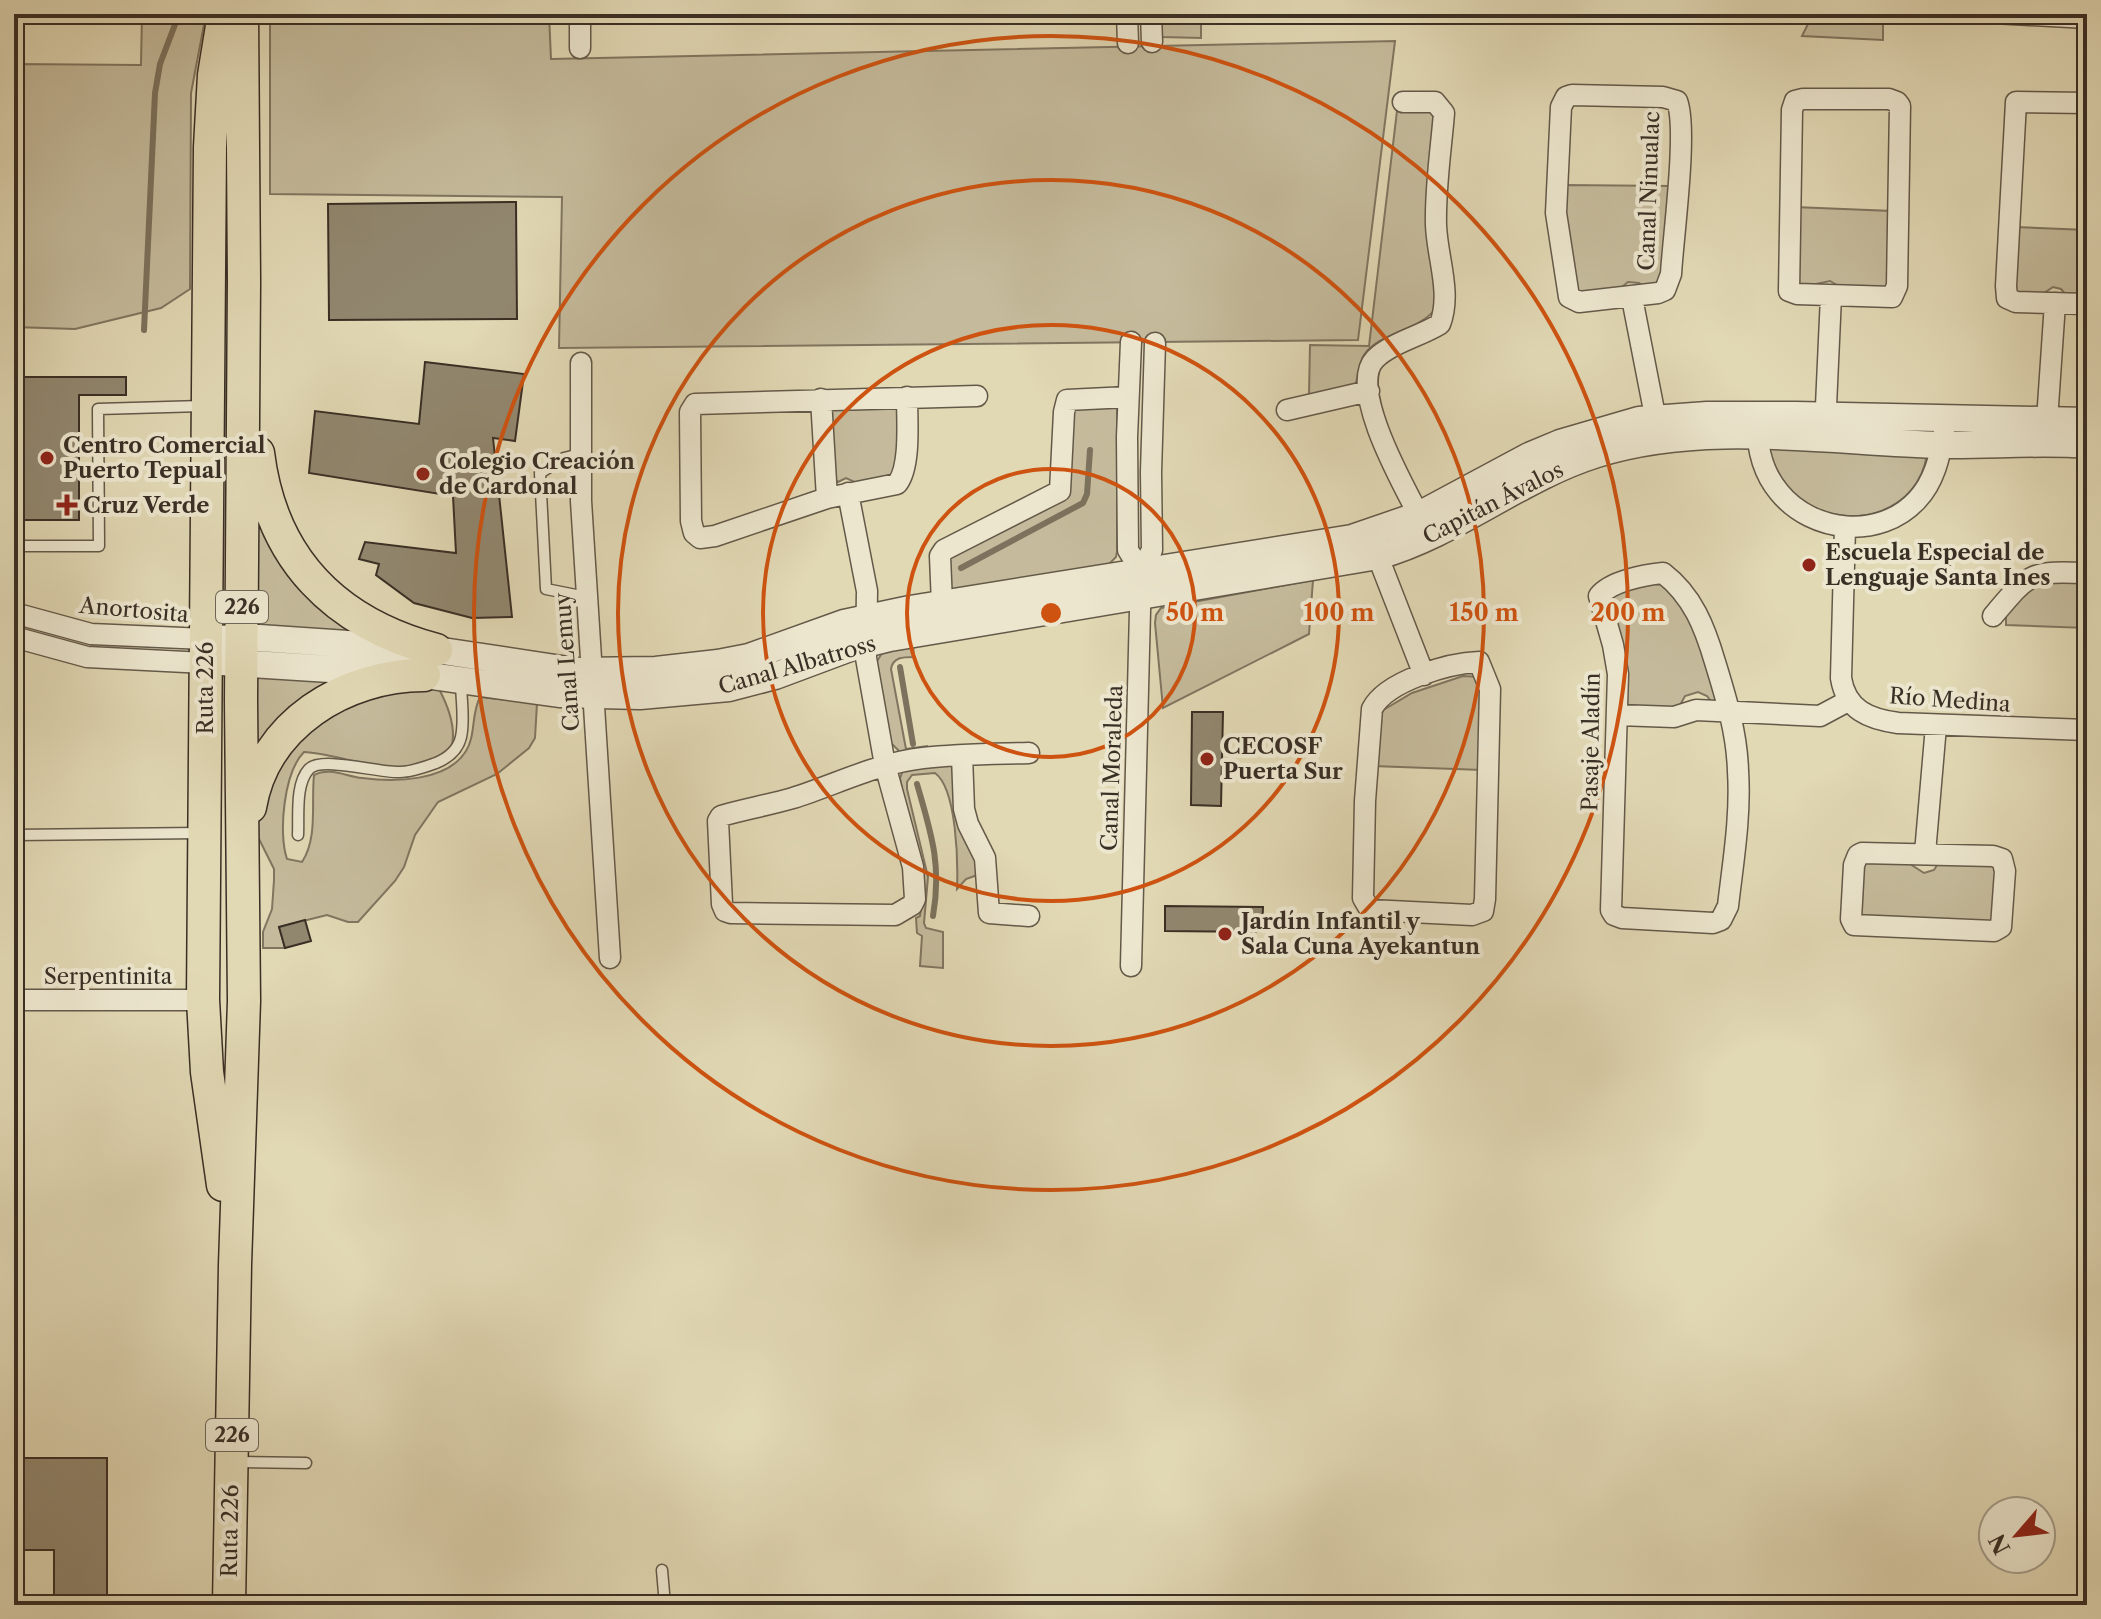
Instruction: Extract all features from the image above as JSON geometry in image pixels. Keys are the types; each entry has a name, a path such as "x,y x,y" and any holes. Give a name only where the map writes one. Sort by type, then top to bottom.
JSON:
{"main road":[{"name":"Ruta 226","path":"224,14 211,112 203,1000 207,1072 235,1265"},
{"name":"Ruta 226","path":"229,1605 235,1265 244,1001 243,846 250,650 244,368 242,14"},
{"path":"243,846 251,800 259,778 278,743 299,720 319,704 359,684 403,675 430,662 391,635 349,613 321,590 298,563 279,530 265,494 244,368"}],"street":[{"path":"580,14 580,48"},
{"path":"1127,14 1128,43"},
{"path":"1151,14 1152,42"},
{"name":"Canal Ninualac","path":"1572,95 1671,98 1677,101 1679,162 1669,283 1665,290 1658,293 1632,298 1579,302 1571,300 1568,293 1556,213 1561,107 1566,97 1572,95"},
{"path":"1803,99 1893,100 1900,106 1901,112 1895,292 1886,298 1831,296 1797,294 1789,291 1788,287 1793,105 1795,101 1803,99"},
{"path":"2087,103 2022,100 2014,106 2006,296 2016,302 2087,304"},
{"path":"1403,102 1435,102 1443,110 1436,226 1443,275 1443,319 1437,326 1375,360 1369,372 1369,391 1378,433 1424,526"},
{"path":"1825,428 1831,296"},
{"name":"Canal Ninualac","path":"1632,298 1658,429"},
{"path":"2046,432 2055,303"},
{"name":"Canal Moraleda","path":"1131,342 1128,550 1141,584"},
{"name":"Canal Moraleda","path":"1131,966 1141,584 1152,550 1151,446 1155,343"},
{"name":"Canal Lemuy","path":"581,363 580,454 586,597 610,958"},
{"path":"1287,410 1369,391"},
{"path":"907,397 905,463 899,483 827,498 715,536 700,538 693,529 692,405 821,399 907,397 977,396"},
{"path":"942,604 940,556 944,550 1060,491 1067,400 1128,397"},
{"path":"821,399 827,498"},
{"path":"1757,426 1764,466 1790,503 1815,519 1845,527 1878,524 1911,505 1922,494 1934,472 1946,418"},
{"name":"Capitán Ávalos","path":"1141,584 1373,544 1424,526 1566,464 1621,447 1658,429 1757,426 1825,428 1946,418 2046,432 2087,445"},
{"name":"Capitán Ávalos","path":"1825,428 1942,445 2046,432 2087,421"},
{"path":"848,493 867,591 866,630 885,765 906,836 914,878 912,905 895,915 725,911 722,904 718,817 789,799 885,765 924,758 1029,753"},
{"path":"1618,715 1674,717 1696,710 1820,716 1848,701 1841,678 1845,527"},
{"path":"1373,544 1424,675"},
{"name":"Pasaje Aladín","path":"1663,573 1702,620 1730,712 1739,787 1731,882 1725,914 1721,920 1705,924 1622,918 1612,913 1618,715 1616,659 1599,596 1607,588 1663,573"},
{"path":"1993,616 2013,592 2037,573 2087,573"},
{"name":"Canal Albatross","path":"250,650 554,669 592,684 661,696 729,688 775,676 866,630 942,604 1141,584"},
{"name":"Canal Albatross","path":"866,630 1141,584"},
{"name":"Anortosita","path":"14,613 91,634 205,651"},
{"path":"14,637 87,657 250,650"},
{"name":"Canal Albatross","path":"430,662 461,679 527,690 592,684"},
{"path":"1479,662 1489,683 1485,899 1483,911 1478,914 1377,912 1370,910 1363,898 1365,801 1372,709 1379,698 1390,690 1424,675 1479,662"},
{"name":"Río Medina","path":"1848,701 1872,718 1936,726 2087,730"},
{"path":"1925,853 1936,726"},
{"path":"962,756 964,809 985,858 989,913 1029,916"},
{"path":"1867,852 1925,853 2002,859 2005,871 2002,922 1998,930 1863,927 1852,923 1854,865 1858,855 1867,852"},
{"name":"Serpentinita","path":"14,1000 203,1000"}],"lane":[{"path":"1919,14 2087,23"},
{"path":"14,546 99,546 98,409 207,406"},
{"path":"580,454 564,458 540,473 546,589 586,597"},
{"path":"298,835 304,776 320,762 401,772 439,761 455,750 461,741 463,726 461,679"},
{"path":"14,835 204,833"},
{"path":"232,1462 306,1463"},
{"path":"662,1570 665,1605"}],"shaded area":[{"path":"142,14 206,14 191,93 190,289 161,308 75,329 14,327 14,64 141,65"},
{"path":"270,14 549,14 551,59 1395,41 1358,340 559,348 562,197 270,194"},
{"path":"1162,14 1201,14 1201,38 1162,37"},
{"path":"1813,14 1883,14 1883,40 1802,36"},
{"path":"1426,107 1435,111 1437,307 1420,322 1371,347 1362,359 1355,385 1312,400 1309,394 1310,345 1369,346 1397,111"},
{"path":"1563,185 1672,186 1665,264 1657,286 1628,282 1617,291 1606,293 1573,292"},
{"path":"1794,207 1892,211 1889,288 1842,288 1830,281 1797,288"},
{"path":"2015,227 2087,230 2087,297 2066,295 2061,289 2053,287 2044,293 2016,297"},
{"path":"1114,406 1117,409 1116,557 1108,565 949,591 944,561 1055,501 1072,407"},
{"path":"900,408 896,475 859,484 846,478 838,482 832,477 829,410"},
{"path":"1768,448 1927,454 1921,474 1911,490 1897,503 1862,516 1843,516 1824,512 1792,492"},
{"path":"255,496 357,632 254,626"},
{"path":"2087,578 2087,628 2006,625 2006,609 2028,586"},
{"path":"1313,580 1309,634 1163,708 1155,623 1161,608"},
{"path":"1650,580 1668,586 1697,623 1717,702 1712,703 1707,696 1698,692 1685,696 1679,707 1626,708 1606,599"},
{"path":"913,645 914,657 896,660 891,669 906,749 927,746 928,751 902,754 891,743 876,663 882,653"},
{"path":"1463,676 1481,677 1482,770 1373,766 1380,712 1412,693"},
{"path":"259,677 340,682 257,764 253,681"},
{"path":"375,685 439,689 450,716 452,745 437,758 401,768 304,752 297,761 287,788 283,834 287,859 302,862 307,853 312,831 314,775 332,772 389,780 419,778 446,769 457,761 469,745 480,697 537,703 535,738 529,748 497,774 438,802 415,835 404,867 395,881 358,922 327,915 279,927 285,948 263,948 263,932 272,909 274,869 258,837 258,812 279,751"},
{"path":"953,763 980,874 966,879 957,889 955,827 948,794 935,773 912,775 907,789 928,877 924,923 926,928 943,932 943,968 920,966 922,936 917,933 916,918 920,916 922,899 900,778 904,768"},
{"path":"1941,859 1995,865 1997,921 1865,922 1855,910 1861,861 1910,864 1924,873 1934,870"}],"building":[{"path":"516,202 517,319 329,320 328,204"},
{"path":"425,362 524,374 515,441 493,438 512,617 472,618 414,603 376,575 379,564 359,559 365,542 456,553 453,496 309,473 315,411 419,424"},
{"name":"Centro Comercial Puerto Tepual","path":"14,377 126,377 126,395 79,395 79,520 14,520"},
{"name":"CECOSF Puerta Sur","path":"1192,712 1223,712 1221,806 1191,805"},
{"path":"1165,906 1263,907 1262,932 1165,931"},
{"path":"305,920 311,941 285,948 279,927"},
{"path":"14,1458 107,1458 107,1602 54,1601 54,1550 14,1550"}],"waterway":[{"path":"144,330 155,93 160,64 179,14"},
{"path":"961,568 1083,503 1087,494 1090,450"},
{"path":"900,667 913,744"},
{"path":"917,784 936,864 933,916"}],"place":[{"name":"Centro Comercial Puerto Tepual","path":"47,458"},
{"name":"Colegio Creación de Cardonal","path":"423,474"},
{"name":"Cruz Verde","path":"67,505"},
{"name":"Escuela Especial de Lenguaje Santa Ines","path":"1809,565"},
{"name":"CECOSF Puerta Sur","path":"1207,759"},
{"name":"Jardín Infantil y Sala Cuna Ayekantun","path":"1225,934"}]}
